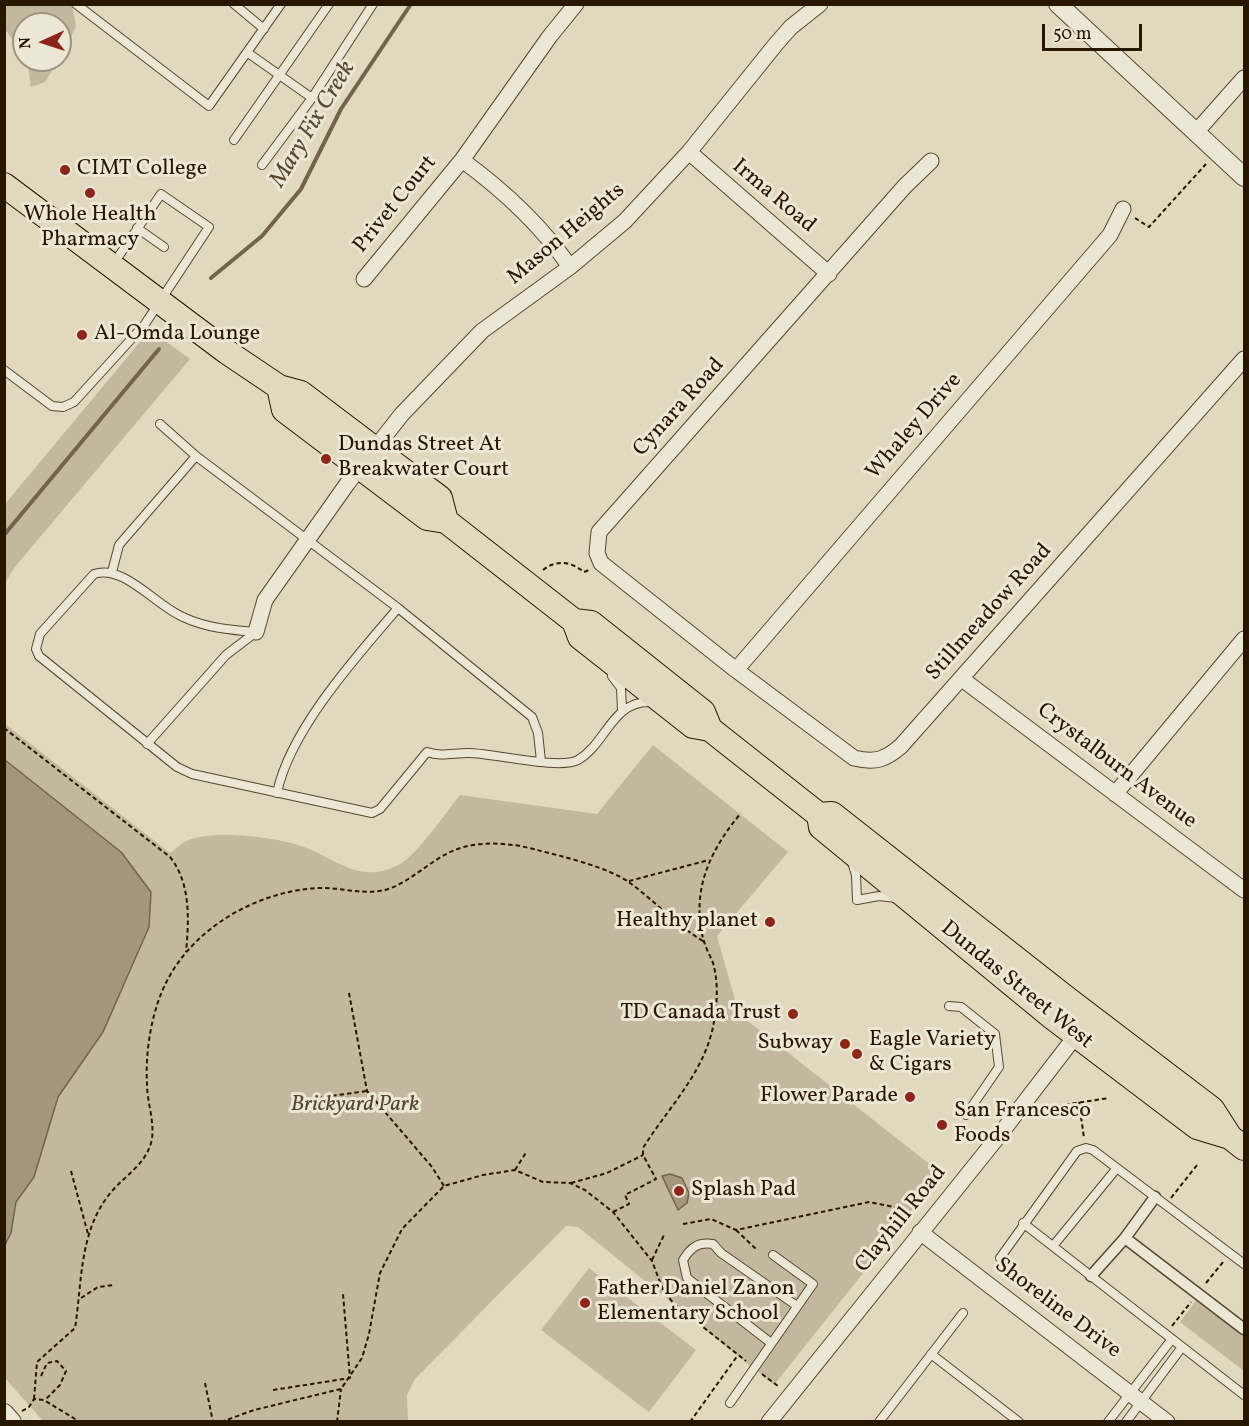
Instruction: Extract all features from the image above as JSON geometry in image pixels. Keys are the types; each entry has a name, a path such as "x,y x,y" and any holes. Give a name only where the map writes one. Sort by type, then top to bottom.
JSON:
{"main road":[{"name":"Dundas Street West","path":"6,191 279,387 301,393 440,498 446,521"},
{"name":"Dundas Street West","path":"279,387 284,411 427,518 446,521 577,636 693,726 710,729 819,815 821,827 909,900 1083,1026 1212,1108 1237,1143"},
{"name":"Dundas Street West","path":"577,636 591,623 703,712 710,729"},
{"name":"Dundas Street West","path":"819,815 832,814 1083,1026"}],"street":[{"name":"Privet Court","path":"364,279 462,160 550,36 576,4"},
{"name":"Mason Heights","path":"256,632 265,600 360,467 402,414 482,331 570,267 625,222 689,152 791,27 820,4"},
{"path":"1058,4 1245,177"},
{"path":"1197,131 1245,78"},
{"name":"Irma Road","path":"689,152 829,274"},
{"path":"462,160 505,194 552,239 570,267"},
{"name":"Cynara Road","path":"601,563 597,553 599,532 905,186 931,161"},
{"name":"Whaley Drive","path":"736,670 1110,235 1123,209"},
{"name":"Stillmeadow Road","path":"736,670 854,759 869,762 885,759 901,747 1245,359"},
{"path":"601,563 736,670"},
{"path":"1115,794 1242,648"},
{"name":"Crystalburn Avenue","path":"962,679 1245,890"},
{"name":"Clayhill Road","path":"769,1422 1083,1026"},
{"path":"1091,1275 1125,1238 1155,1197"},
{"name":"Shoreline Drive","path":"920,1232 1167,1422"},
{"path":"1125,1238 1245,1329"}],"lane":[{"path":"76,4 209,106 281,4"},
{"path":"234,4 264,29"},
{"path":"234,140 329,4"},
{"path":"262,165 312,98 373,4"},
{"path":"248,53 312,98"},
{"path":"4,370 52,406 63,407 74,402 145,324 209,227 161,194 112,266"},
{"path":"137,228 164,247"},
{"path":"160,424 196,456 398,608 532,717 538,733 541,761"},
{"path":"112,572 119,545 196,456"},
{"path":"256,632 222,629 184,618 156,602 122,575 112,572 94,574 40,634 36,649 39,656 165,760 192,774 372,813 381,809 427,752 438,756 468,753 556,763 576,761 585,755 622,710 642,702 669,707"},
{"path":"276,793 281,772 335,682 398,608"},
{"path":"147,744 226,655 256,632"},
{"path":"602,668 617,680 622,710"},
{"path":"848,850 856,875 857,900 879,896 909,900"},
{"path":"949,1006 961,1007 995,1034 999,1067 966,1115"},
{"path":"1000,1258 1077,1151 1086,1148 1093,1150 1245,1263"},
{"path":"1053,1246 1117,1168"},
{"path":"1023,1223 1245,1395"},
{"path":"771,1343 687,1278 683,1260 688,1252 700,1244 713,1244 721,1253 797,1306"},
{"path":"730,1403 813,1284 773,1255"},
{"path":"879,1422 963,1313"},
{"path":"1126,1422 1136,1397 1169,1336"},
{"path":"1108,1422 1136,1397 1182,1347"},
{"path":"931,1353 1019,1422"}],"path":[{"path":"1123,209 1149,227 1218,150"},
{"path":"543,570 549,565 568,562 584,572 601,563"},
{"path":"4,728 170,858 178,867 186,896 188,929 186,952"},
{"path":"613,1212 629,1204 625,1195 656,1179 643,1155 643,1148 706,1055 713,1027 717,987 713,964 698,916 699,899 709,860 715,847 741,813"},
{"path":"8,1418 29,1407 34,1399 38,1362 75,1328 81,1298 82,1260 88,1234 107,1197 142,1162 151,1141 147,1084 148,1049 167,980 186,952 237,911 288,891 320,888 373,893 411,878 455,849 505,843 537,849 580,862 629,881 660,910 704,941"},
{"path":"629,881 709,860"},
{"path":"349,993 367,1091 432,1167 444,1186"},
{"path":"295,1101 367,1091"},
{"path":"1050,1107 1109,1098"},
{"path":"1079,1102 1086,1148"},
{"path":"515,1170 527,1151"},
{"path":"337,1422 341,1389 362,1358 369,1334 380,1273 402,1229 429,1198 444,1186 483,1175 515,1170 543,1182 570,1183 607,1173 643,1155"},
{"path":"1166,1205 1197,1165"},
{"path":"71,1171 88,1234"},
{"path":"570,1183 585,1190 613,1212 652,1261 663,1290 674,1304 778,1386"},
{"path":"736,1230 869,1202 894,1207 911,1216"},
{"path":"683,1224 711,1219 736,1230 756,1249"},
{"path":"652,1261 664,1235"},
{"path":"1169,1336 1198,1293 1230,1253"},
{"path":"81,1298 98,1287 114,1285"},
{"path":"343,1294 350,1378"},
{"path":"690,1422 738,1355"},
{"path":"41,1376 47,1363 51,1361 57,1361 66,1371 60,1385 44,1400"},
{"path":"273,1390 350,1378"},
{"path":"205,1383 213,1422"},
{"path":"221,1422 254,1410 341,1389"},
{"path":"34,1399 44,1400 80,1422"}],"green space":[{"path":"72,4 76,26 72,34 72,12 12,12 12,39 5,29 5,5"},
{"path":"29,72 51,72 45,82 31,87"},
{"path":"150,330 190,359 14,568 5,583 5,504"},
{"name":"Brickyard Park","path":"4,723 170,853 186,841 200,837 243,836 274,839 298,845 347,867 372,872 385,870 407,859 423,843 460,795 597,814 653,745 788,852 717,936 739,1014 942,1174 774,1385 578,1227 566,1226 415,1379 407,1395 408,1421 43,1421 5,1378"},
{"path":"589,1268 696,1350 649,1412 541,1330"},
{"path":"1198,1298 1244,1333 1244,1371 1180,1322"}],"shaded area":[{"path":"5,760 121,852 151,892 149,927 103,1032 58,1097 34,1177 16,1202 11,1233 5,1245"},
{"name":"Splash Pad","path":"670,1174 682,1178 689,1193 687,1203 678,1210 662,1176"}],"waterway":[{"name":"Mary Fix Creek","path":"211,278 262,236 301,189 341,109 411,4"},
{"name":"Mary Fix Creek","path":"4,535 159,349"}],"place":[{"name":"CIMT College","path":"65,170"},
{"name":"Whole Health Pharmacy","path":"90,193"},
{"name":"Al-Omda Lounge","path":"82,335"},
{"name":"Dundas Street At Breakwater Court","path":"326,459"},
{"name":"Healthy planet","path":"770,922"},
{"name":"TD Canada Trust","path":"793,1014"},
{"name":"Subway","path":"845,1044"},
{"name":"Eagle Variety & Cigars","path":"857,1054"},
{"name":"Flower Parade","path":"910,1097"},
{"name":"San Francesco Foods","path":"942,1125"},
{"name":"Splash Pad","path":"679,1191"},
{"name":"Father Daniel Zanon Elementary School","path":"585,1303"}]}
